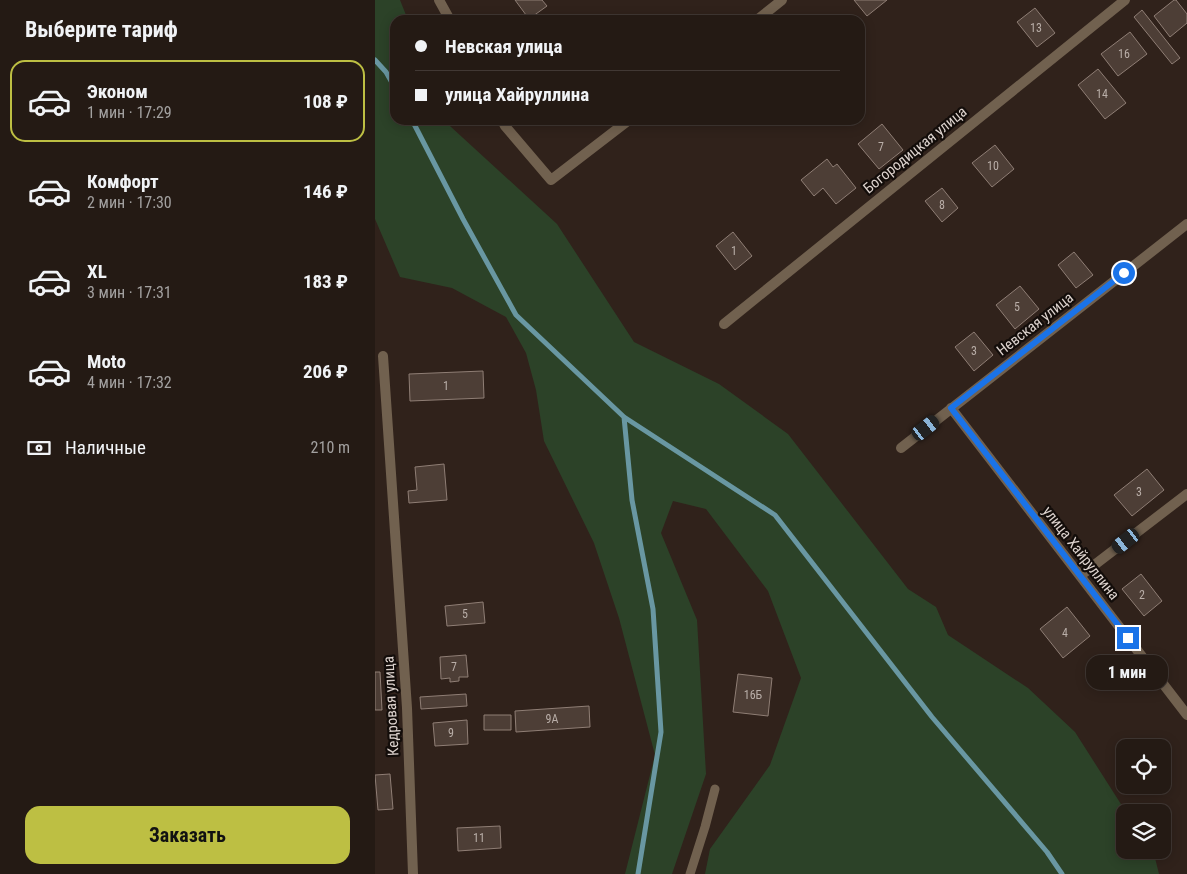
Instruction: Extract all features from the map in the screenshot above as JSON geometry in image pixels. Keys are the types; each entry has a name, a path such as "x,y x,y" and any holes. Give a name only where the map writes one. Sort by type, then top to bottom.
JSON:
{"street":[{"path":"439,0 447,15"},
{"path":"764,15 783,0"},
{"name":"Богородицкая улица","path":"724,324 1125,0"},
{"path":"504,125 551,180 622,125"},
{"name":"Невская улица","path":"901,448 1187,224"},
{"name":"Кедровая улица","path":"383,356 407,708 413,874"},
{"name":"улица Хайруллина","path":"951,408 1187,715"},
{"path":"1080,576 1187,494"}],"lane":[{"path":"690,874 715,788"}],"green space":[{"path":"375,0 400,0 406,15 390,15 390,125 450,125 557,224 634,342 719,384 788,434 908,589 936,607 948,635 1028,688 1075,732 1121,804 1116,804 1116,859 1155,859 1159,874 705,874 710,849 770,765 801,678 768,591 706,509 673,501 661,533 697,620 706,774 672,874 625,874 655,755 619,618 594,543 544,441 536,390 526,353 506,317 452,288 400,277 375,219"}],"building":[{"path":"515,0 542,0 547,6 535,15 526,15"},
{"path":"854,0 887,0 867,16"},
{"path":"1174,0 1187,14 1187,23 1170,37 1154,16"},
{"path":"1035,8 1055,33 1037,47 1017,22"},
{"path":"1142,10 1180,58 1172,64 1134,17"},
{"path":"1130,32 1147,54 1118,76 1101,54"},
{"path":"1098,69 1126,103 1105,119 1078,85"},
{"path":"882,124 903,150 879,169 858,144"},
{"path":"995,145 1014,169 992,187 972,163"},
{"path":"827,159 833,167 837,164 856,188 836,204 823,188 814,196 801,180"},
{"path":"942,188 958,208 942,222 925,201"},
{"path":"733,232 752,256 735,270 716,246"},
{"path":"1074,252 1093,275 1076,288 1058,265"},
{"path":"1020,286 1039,309 1015,329 996,305"},
{"path":"974,332 993,355 974,371 955,347"},
{"path":"483,371 484,398 410,401 409,374"},
{"path":"444,464 447,500 409,503 408,491 417,490 415,467"},
{"path":"1147,469 1164,490 1132,516 1114,495"},
{"path":"1141,574 1162,601 1144,616 1122,589"},
{"path":"483,602 485,623 447,626 445,606"},
{"path":"1067,607 1090,636 1063,658 1040,629"},
{"path":"466,655 468,677 459,677 459,681 450,682 450,678 441,679 440,657"},
{"path":"375,672 380,672 382,710 375,710"},
{"path":"738,674 772,678 768,716 733,712"},
{"path":"466,694 467,706 421,709 420,697"},
{"path":"589,706 590,727 516,732 515,711"},
{"path":"484,715 511,715 511,730 484,730"},
{"path":"467,720 468,744 435,746 433,723"},
{"path":"390,774 393,809 378,810 375,775"},
{"path":"500,826 501,848 458,851 457,828"}],"waterway":[{"path":"375,60 390,79"},
{"path":"415,125 463,219 516,315 624,417 775,515 932,717 1047,852 1062,874"},
{"path":"624,417 632,500 653,609 661,732 638,874"}],"route":[{"path":"1124,273 951,408 1128,638"}]}
